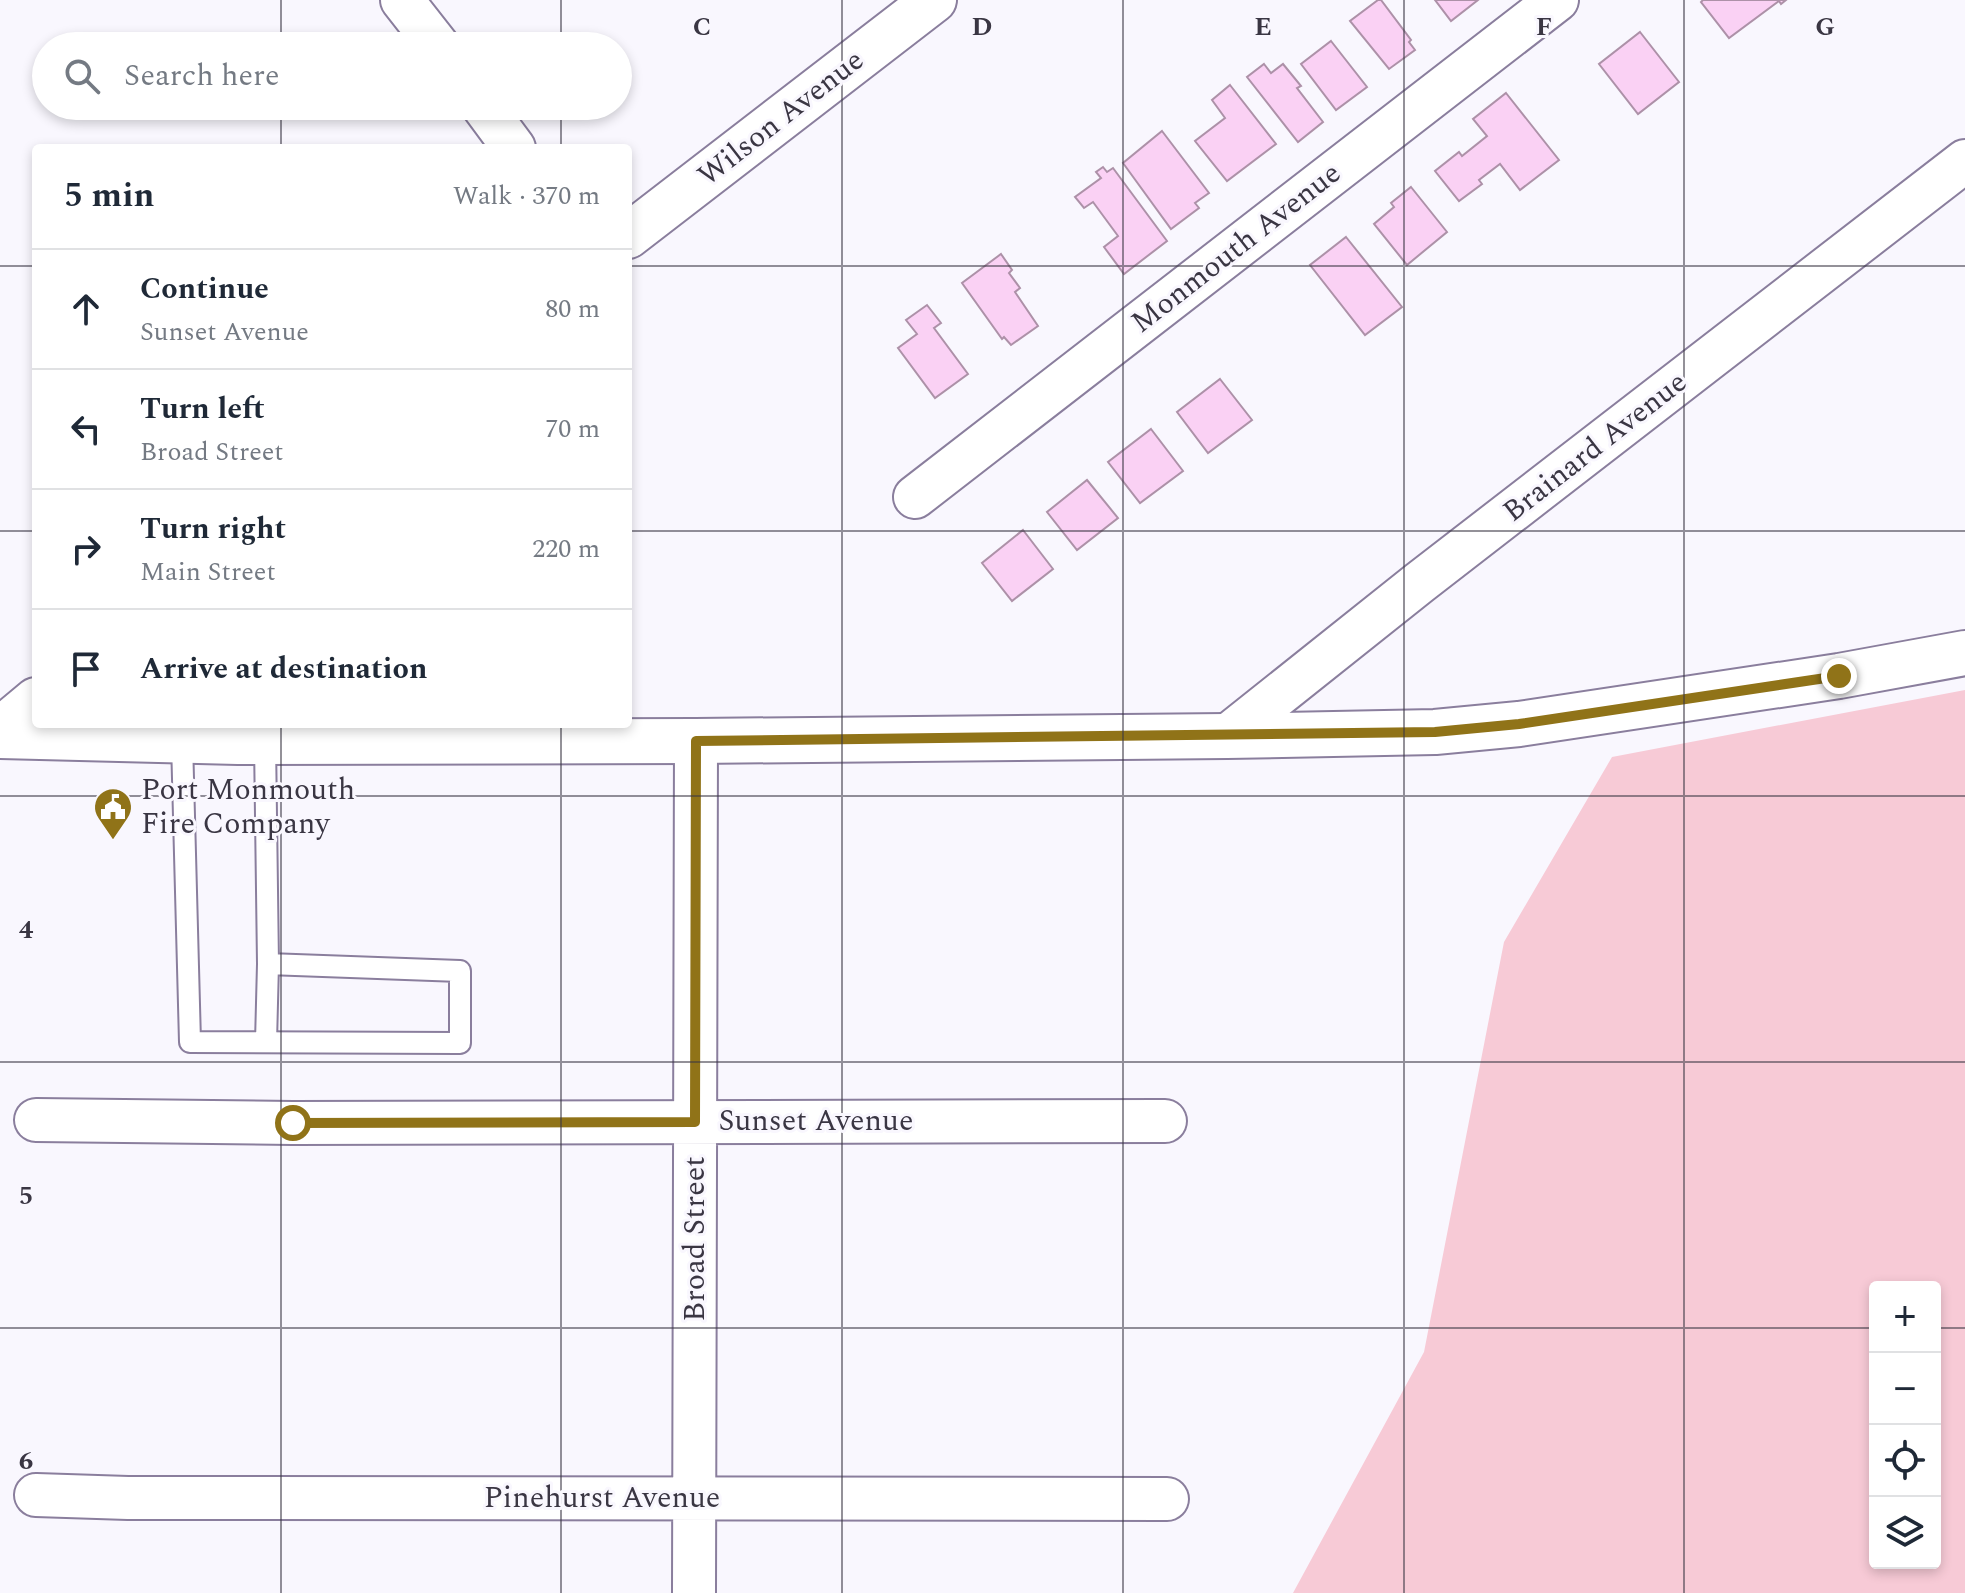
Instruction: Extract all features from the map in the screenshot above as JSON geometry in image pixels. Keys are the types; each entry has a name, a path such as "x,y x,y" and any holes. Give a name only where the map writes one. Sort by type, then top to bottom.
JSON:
{"street":[{"path":"402,0 427,32"},
{"name":"Wilson Avenue","path":"632,233 934,0"},
{"name":"Monmouth Avenue","path":"915,497 1557,0"},
{"path":"493,120 511,144"},
{"name":"Brainard Avenue","path":"1227,736 1419,583 1965,161"},
{"path":"0,733 265,742 696,741 1435,732 1519,724 1839,676 1965,653"},
{"path":"0,733 32,704"},
{"name":"Broad Street","path":"694,1593 696,741"},
{"name":"Sunset Avenue","path":"36,1120 293,1123 1165,1121"},
{"name":"Pinehurst Avenue","path":"36,1495 128,1498 1167,1499"}],"lane":[{"path":"182,741 190,1042 460,1043 460,971 268,964"},
{"path":"265,742 266,1042"}],"shaded area":[{"path":"1965,690 1965,1593 1293,1593 1424,1352 1504,942 1612,757"}],"building":[{"path":"1378,0 1411,40 1409,42 1415,50 1389,69 1350,21"},
{"path":"1435,0 1478,0 1451,21"},
{"path":"1786,0 1781,4 1779,1 1729,38 1701,2"},
{"path":"1640,32 1679,82 1638,114 1599,64"},
{"path":"1331,41 1367,87 1336,110 1301,64"},
{"path":"1264,64 1271,73 1283,64 1323,122 1298,142 1247,77"},
{"path":"1230,85 1276,144 1227,181 1195,141 1225,118 1212,100"},
{"path":"1506,93 1559,160 1520,190 1500,164 1479,180 1482,184 1459,201 1435,171 1459,152 1462,156 1487,136 1473,119"},
{"path":"1162,131 1209,193 1195,203 1199,208 1171,229 1123,163"},
{"path":"1103,167 1107,172 1113,168 1167,241 1124,274 1104,247 1118,236 1093,202 1084,208 1075,197 1101,178 1096,172"},
{"path":"1411,187 1447,232 1407,265 1374,224 1394,207 1391,203"},
{"path":"1346,237 1402,307 1365,335 1310,265"},
{"path":"1001,254 1020,288 1015,292 1038,326 1011,345 1004,337 1002,339 962,283"},
{"path":"927,305 941,323 934,328 968,374 935,398 898,348 917,334 906,320"},
{"path":"1220,379 1252,420 1208,453 1177,412"},
{"path":"1151,429 1183,471 1140,503 1108,462"},
{"path":"1087,480 1118,518 1077,550 1047,512"},
{"path":"1023,530 1053,569 1012,601 982,563"}],"place":[{"name":"Port Monmouth Fire Company","path":"113,841"}],"route":[{"path":"293,1123 695,1122 696,741 1435,732 1519,724 1839,676"}]}
